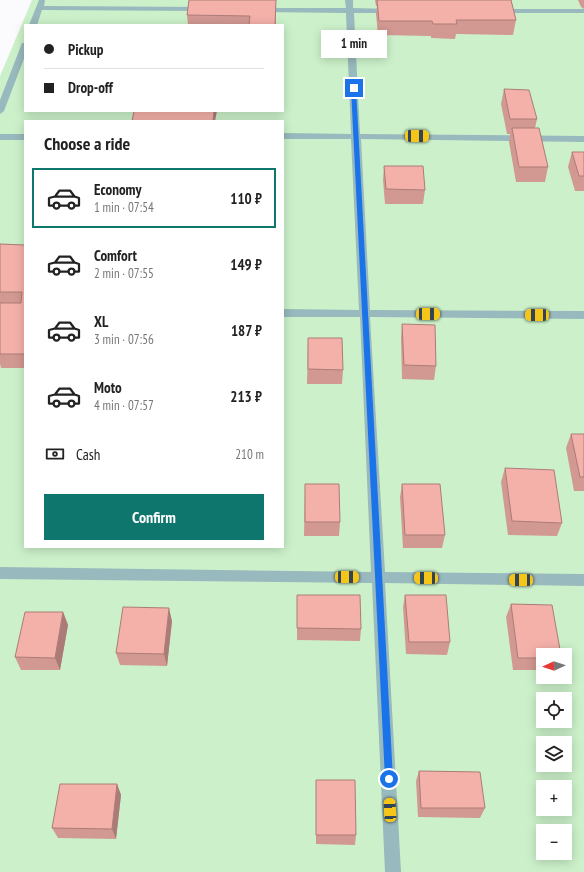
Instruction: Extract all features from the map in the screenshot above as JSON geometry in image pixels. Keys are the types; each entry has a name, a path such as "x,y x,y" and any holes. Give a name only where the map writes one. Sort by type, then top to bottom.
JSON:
{"street":[{"path":"33,24 41,4 214,9"},
{"path":"254,10 349,5 404,10"},
{"path":"349,5 394,872"},
{"path":"490,11 584,11"},
{"path":"0,111 24,48"},
{"path":"284,136 356,135 584,139"},
{"path":"0,137 24,137"},
{"path":"284,313 584,315"},
{"path":"0,573 584,580"}],"green space":[{"path":"32,0 584,0 584,872 0,872 0,76"}],"building":[{"path":"189,0 276,0 275,24 249,24 250,16 187,15"},
{"path":"377,0 511,0 516,20 456,20 457,24 433,24 432,21 379,21"},
{"path":"504,89 529,90 537,119 510,119"},
{"path":"134,112 214,112 213,120 132,120"},
{"path":"512,128 539,128 548,167 519,167"},
{"path":"572,152 584,152 584,176 579,176"},
{"path":"384,166 423,166 425,190 386,189"},
{"path":"0,244 24,245 24,354 0,354 0,303 21,303 22,292 0,292"},
{"path":"402,324 435,325 436,366 404,365"},
{"path":"308,338 342,338 343,370 308,369"},
{"path":"571,434 584,434 584,477 580,477"},
{"path":"505,468 554,470 562,523 512,521"},
{"path":"305,484 339,484 340,522 305,522"},
{"path":"402,484 440,484 445,535 405,535"},
{"path":"297,595 360,595 361,629 297,628"},
{"path":"405,595 446,595 450,642 409,642"},
{"path":"511,604 552,605 560,648 536,648 536,658 518,658"},
{"path":"123,607 169,608 164,654 116,653"},
{"path":"25,612 63,612 55,658 15,657"},
{"path":"419,771 480,772 485,808 421,808"},
{"path":"316,780 355,780 356,835 316,835"},
{"path":"60,784 117,784 112,829 52,828"}],"route":[{"path":"354,88 389,779"}]}
